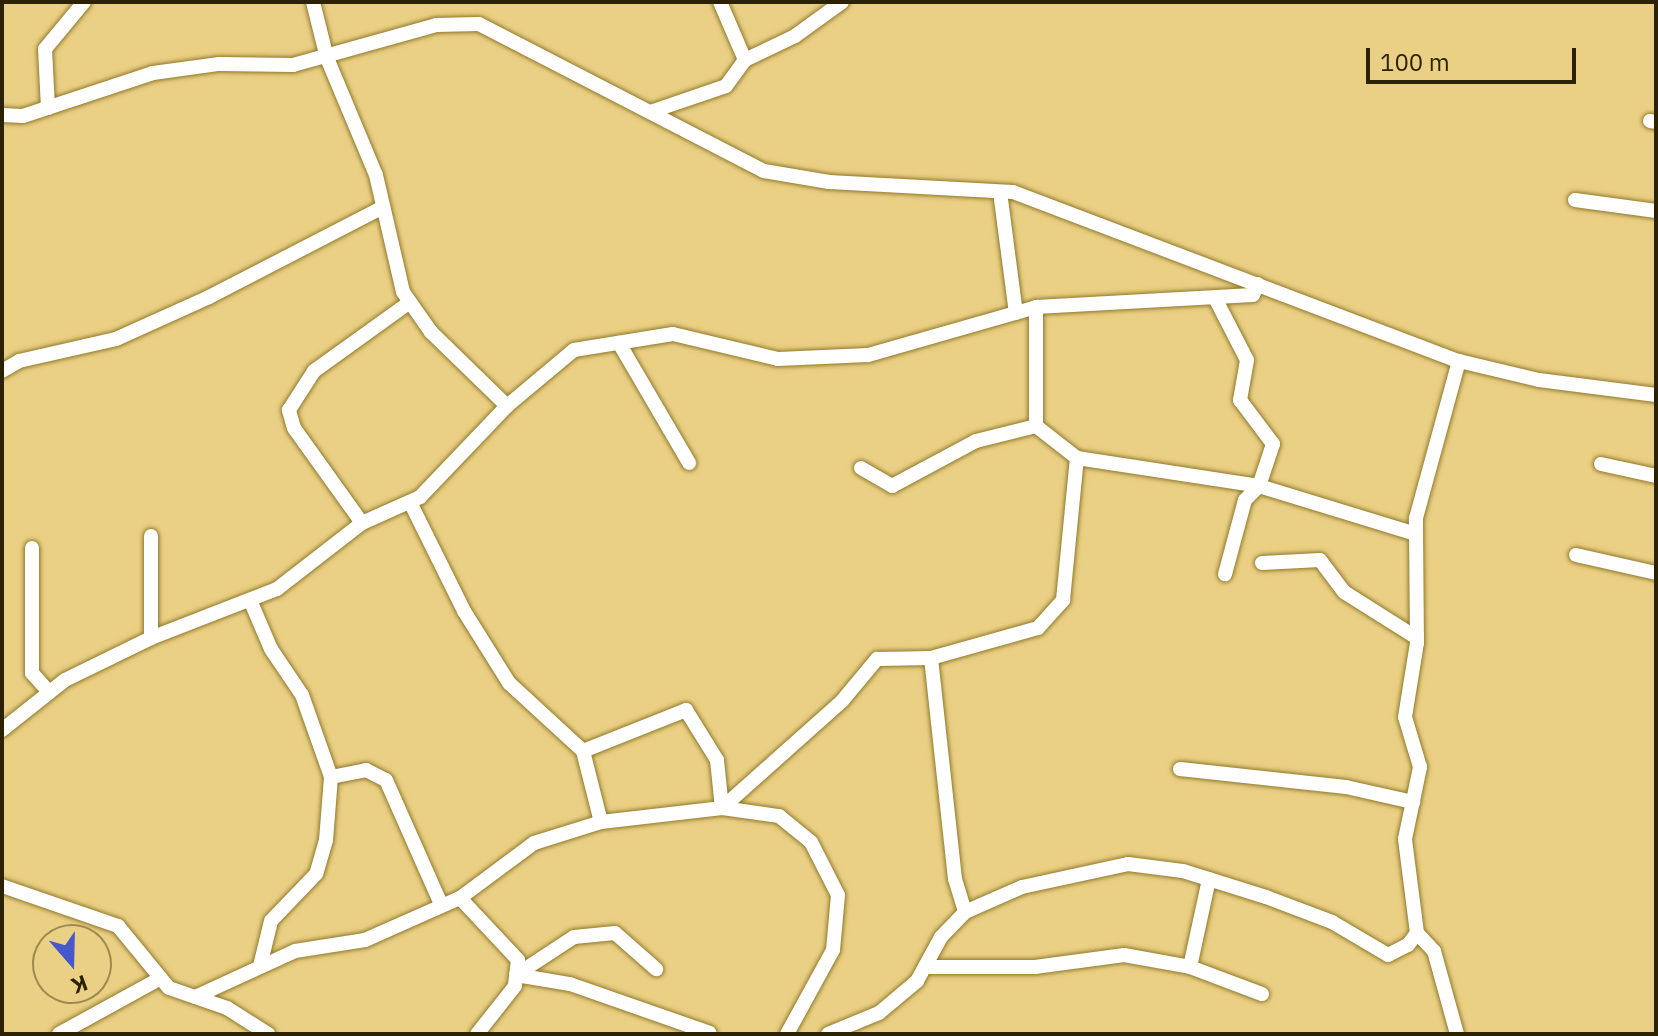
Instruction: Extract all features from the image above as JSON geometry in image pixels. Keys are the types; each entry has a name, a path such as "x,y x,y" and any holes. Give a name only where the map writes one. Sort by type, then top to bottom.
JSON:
{"street":[{"path":"48,108 45,49 84,2"},
{"path":"313,2 327,58 376,175 410,302 431,332 507,406"},
{"path":"720,2 745,60"},
{"path":"653,111 726,86 745,60 795,36 842,2"},
{"path":"2,115 48,108 153,73 219,64 293,65 327,58 436,25 479,24 653,111 764,171 829,182 1000,192 1258,284 1459,361 1539,380 1656,395"},
{"path":"1000,192 1016,313"},
{"path":"1575,200 1656,211"},
{"path":"2,371 19,361 116,339 209,297 383,207"},
{"path":"2,730 49,692 151,638 277,589 362,523 410,502 507,406 574,350 673,334 778,359 868,355 1036,307 1253,295 1258,284"},
{"path":"1215,298 1247,360 1240,400 1273,444 1259,486 1245,500 1225,574"},
{"path":"362,523 294,428 289,410 314,371 410,302"},
{"path":"1036,307 1036,426"},
{"path":"619,343 689,463"},
{"path":"1457,1034 1434,951 1417,933 1405,839 1420,767 1405,717 1417,638 1416,518 1459,361"},
{"path":"1036,426 1077,458 1259,486 1416,534"},
{"path":"861,468 892,486 976,441 1036,426"},
{"path":"722,808 842,701 877,659 931,658 1038,628 1056,614 1063,600 1077,458"},
{"path":"1601,464 1656,476"},
{"path":"410,502 464,611 509,683 583,751 601,822"},
{"path":"151,536 151,638"},
{"path":"32,548 32,673 49,692"},
{"path":"1576,555 1656,573"},
{"path":"1262,563 1320,560 1344,592 1417,638"},
{"path":"250,600 271,649 302,695 331,777 326,840 316,874 271,921 260,966"},
{"path":"931,658 955,879 965,912"},
{"path":"583,751 686,710 717,760 722,808"},
{"path":"1180,769 1346,787 1413,802"},
{"path":"331,777 366,770 386,780 441,904"},
{"path":"195,997 295,951 365,940 460,898 534,843 601,822 722,808 779,816 811,842 838,895 833,950 787,1034"},
{"path":"828,1034 879,1013 917,981 941,937 965,912 1022,887 1128,864 1209,879 1332,922 1388,955 1408,945 1417,933"},
{"path":"1190,967 1209,879"},
{"path":"2,886 118,926 169,988 227,1008 268,1034"},
{"path":"460,898 518,960 515,986 477,1034"},
{"path":"516,975 574,937 615,933 656,969"},
{"path":"925,967 1035,967 1124,955 1190,967 1262,994"},
{"path":"516,975 570,984 710,1033"},
{"path":"59,1034 161,978"}]}
